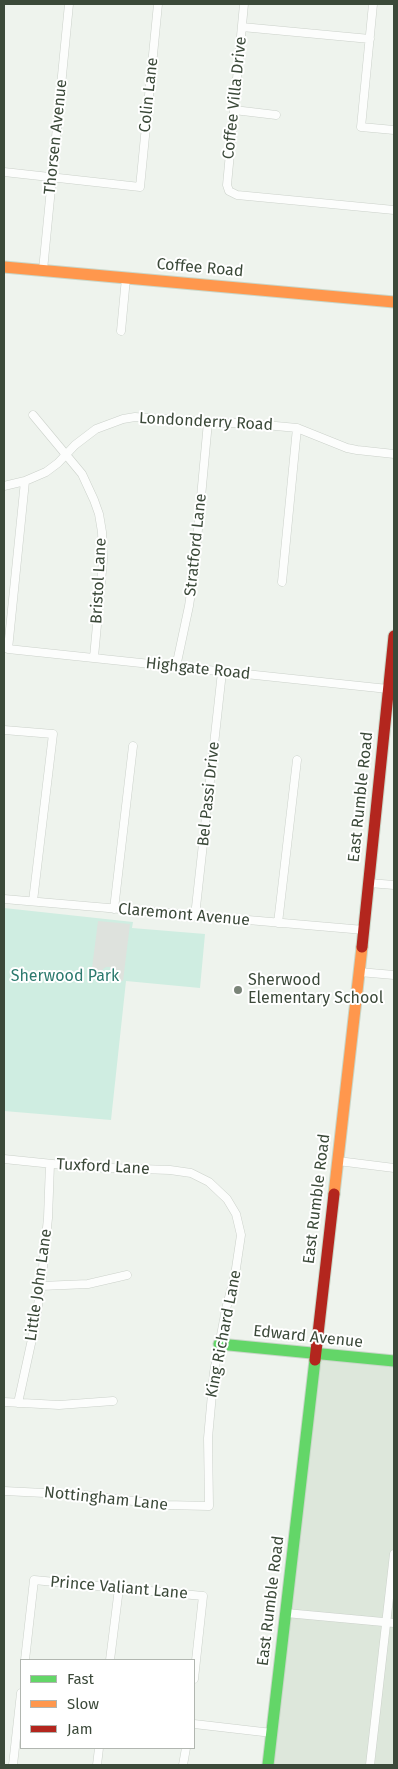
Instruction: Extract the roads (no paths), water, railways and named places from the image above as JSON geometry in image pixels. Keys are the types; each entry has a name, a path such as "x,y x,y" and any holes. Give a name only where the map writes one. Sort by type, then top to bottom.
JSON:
{"street":[{"name":"Thorsen Avenue","path":"42,270 69,4"},
{"name":"Colin Lane","path":"52,177 140,186 158,4"},
{"name":"Coffee Villa Drive","path":"244,4 226,185 229,191 236,195 394,210"},
{"path":"373,4 361,126 394,130"},
{"path":"242,27 370,39"},
{"path":"234,110 276,115"},
{"path":"4,172 52,177"},
{"name":"Coffee Road","path":"4,267 394,302"},
{"path":"121,331 126,278"},
{"name":"Bristol Lane","path":"33,415 66,454 88,486 96,507 102,532 104,560 94,657"},
{"name":"Londonderry Road","path":"4,486 25,482 46,472 85,436 96,429 123,419 147,417 298,428 357,450 394,454"},
{"name":"Stratford Lane","path":"176,667 194,572 208,422"},
{"path":"282,582 298,428"},
{"name":"Highgate Road","path":"25,482 8,649 388,688"},
{"name":"East Rumble Road","path":"268,1765 364,930 394,636"},
{"name":"Bel Passi Drive","path":"195,916 222,672"},
{"path":"4,730 53,734 33,902"},
{"path":"114,909 133,746"},
{"path":"278,923 297,760"},
{"path":"369,883 394,885"},
{"name":"Claremont Avenue","path":"4,899 364,930"},
{"path":"359,972 394,975"},
{"name":"Tuxford Lane","path":"4,1159 50,1164 170,1170 186,1172 201,1177"},
{"path":"338,1161 394,1168"},
{"name":"Little John Lane","path":"18,1404 33,1338 41,1286 48,1218 50,1164"},
{"name":"King Richard Lane","path":"201,1177 218,1188 227,1198 236,1214 241,1236 235,1275 219,1344 210,1405 208,1438 209,1506"},
{"path":"41,1286 88,1284 127,1275"},
{"name":"Edward Avenue","path":"219,1344 394,1362"},
{"path":"4,1402 59,1405 113,1401"},
{"name":"Nottingham Lane","path":"4,1491 85,1495 165,1505 209,1506"},
{"path":"370,1765 390,1622 394,1554"},
{"name":"Prince Valiant Lane","path":"25,1659 34,1580 203,1596 195,1670"},
{"path":"110,1659 119,1588"},
{"path":"286,1613 390,1622"},
{"path":"13,1765 20,1702"},
{"path":"195,1724 272,1733"},
{"path":"97,1765 99,1749"},
{"path":"183,1765 186,1749"}],"place":[{"name":"Sherwood Elementary School","path":"238,990"}],"park label":[{"name":"Sherwood Park","path":"65,977"}]}
